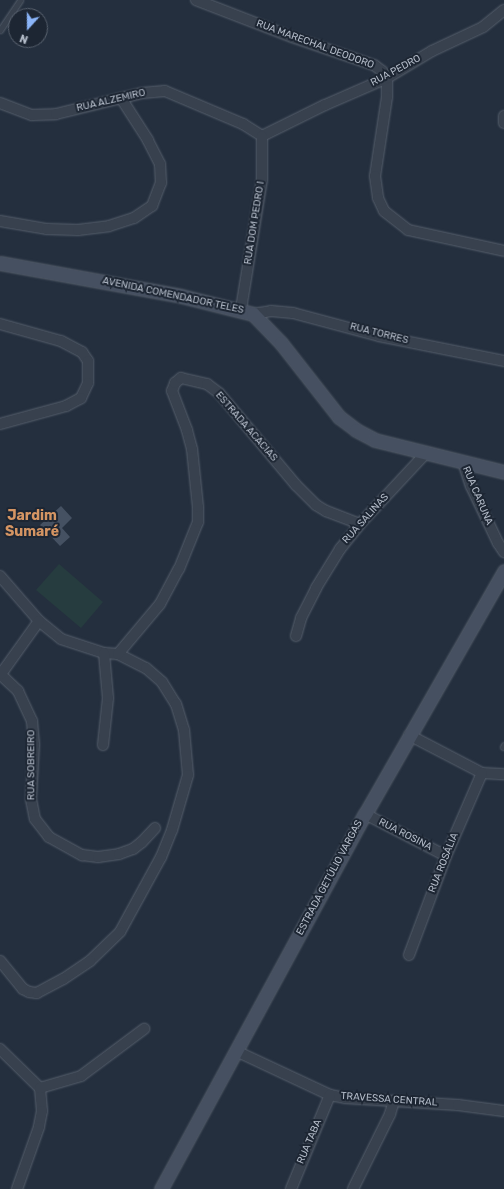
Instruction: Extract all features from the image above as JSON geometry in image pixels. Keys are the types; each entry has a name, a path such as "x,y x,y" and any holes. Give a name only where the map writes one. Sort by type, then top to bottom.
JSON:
{"main road":[{"name":"AVENIDA COMENDADOR TELES","path":"0,263 181,296 247,312 281,343 339,417 356,430 375,440 504,472"},
{"name":"ESTRADA GETÚLIO VARGAS","path":"161,1189 365,814 504,571"}],"street":[{"name":"RUA MARECHAL DEODORO","path":"196,0 292,38 374,65 387,78"},
{"name":"RUA PEDRO","path":"262,136 325,105 387,78 432,51 483,27 504,10"},
{"path":"387,78 387,97 375,176 378,198 384,211 408,230 504,251"},
{"name":"RUA ALZEMIRO","path":"0,103 32,115 56,114 142,93 165,91 243,124 262,136"},
{"path":"0,221 47,230 78,230 109,226 128,220 134,218 152,206 161,183 160,164 148,140 121,98"},
{"path":"504,116 504,123"},
{"name":"RUA DOM PEDRO I","path":"247,312 262,180 262,136"},
{"name":"RUA TORRES","path":"247,312 271,311 293,313 379,336 504,361"},
{"path":"0,324 61,341 82,352 88,361 88,383 81,398 66,406 0,424"},
{"name":"ESTRADA ACACIAS","path":"118,654 160,604 179,569 198,522 198,507 192,449 187,430 172,391 175,382 181,378 207,384 218,393 296,485 312,501 326,511 360,524"},
{"name":"RUA SALINAS","path":"296,636 301,618 316,588 340,549 360,524 427,452"},
{"name":"RUA CARUNA","path":"462,462 473,491 498,543 504,552"},
{"path":"0,576 39,621 61,639 104,652 118,654 146,668 162,682 176,704 184,730 188,775 172,830 161,857 120,932 90,961 63,979 37,993 29,992 23,989 0,961"},
{"path":"0,674 39,621"},
{"path":"103,745 108,698 104,652"},
{"name":"RUA SOBREIRO","path":"0,674 18,692 32,720 34,745 31,800 35,819 49,837 82,855 98,857 119,854 133,849 155,828"},
{"path":"409,735 482,773 504,774"},
{"name":"RUA ROSÁLIA","path":"409,955 446,856 482,773"},
{"name":"RUA ROSINA","path":"365,814 446,856"},
{"path":"40,1088 81,1076 144,1029"},
{"path":"0,1049 40,1088 42,1111 39,1127 17,1189"},
{"name":"TRAVESSA CENTRAL","path":"236,1051 330,1095 345,1098 458,1105 504,1111"},
{"name":"RUA TABA","path":"291,1189 330,1095"},
{"path":"353,1189 390,1114 394,1101"}],"lane":[{"path":"0,30 20,0"}],"green space":[{"path":"59,564 103,602 81,628 36,590"}],"building":[{"path":"61,506 72,518 62,528 70,537 60,546 40,525"}],"district":[{"name":"Jardim Sumaré","path":"32,524"}]}
